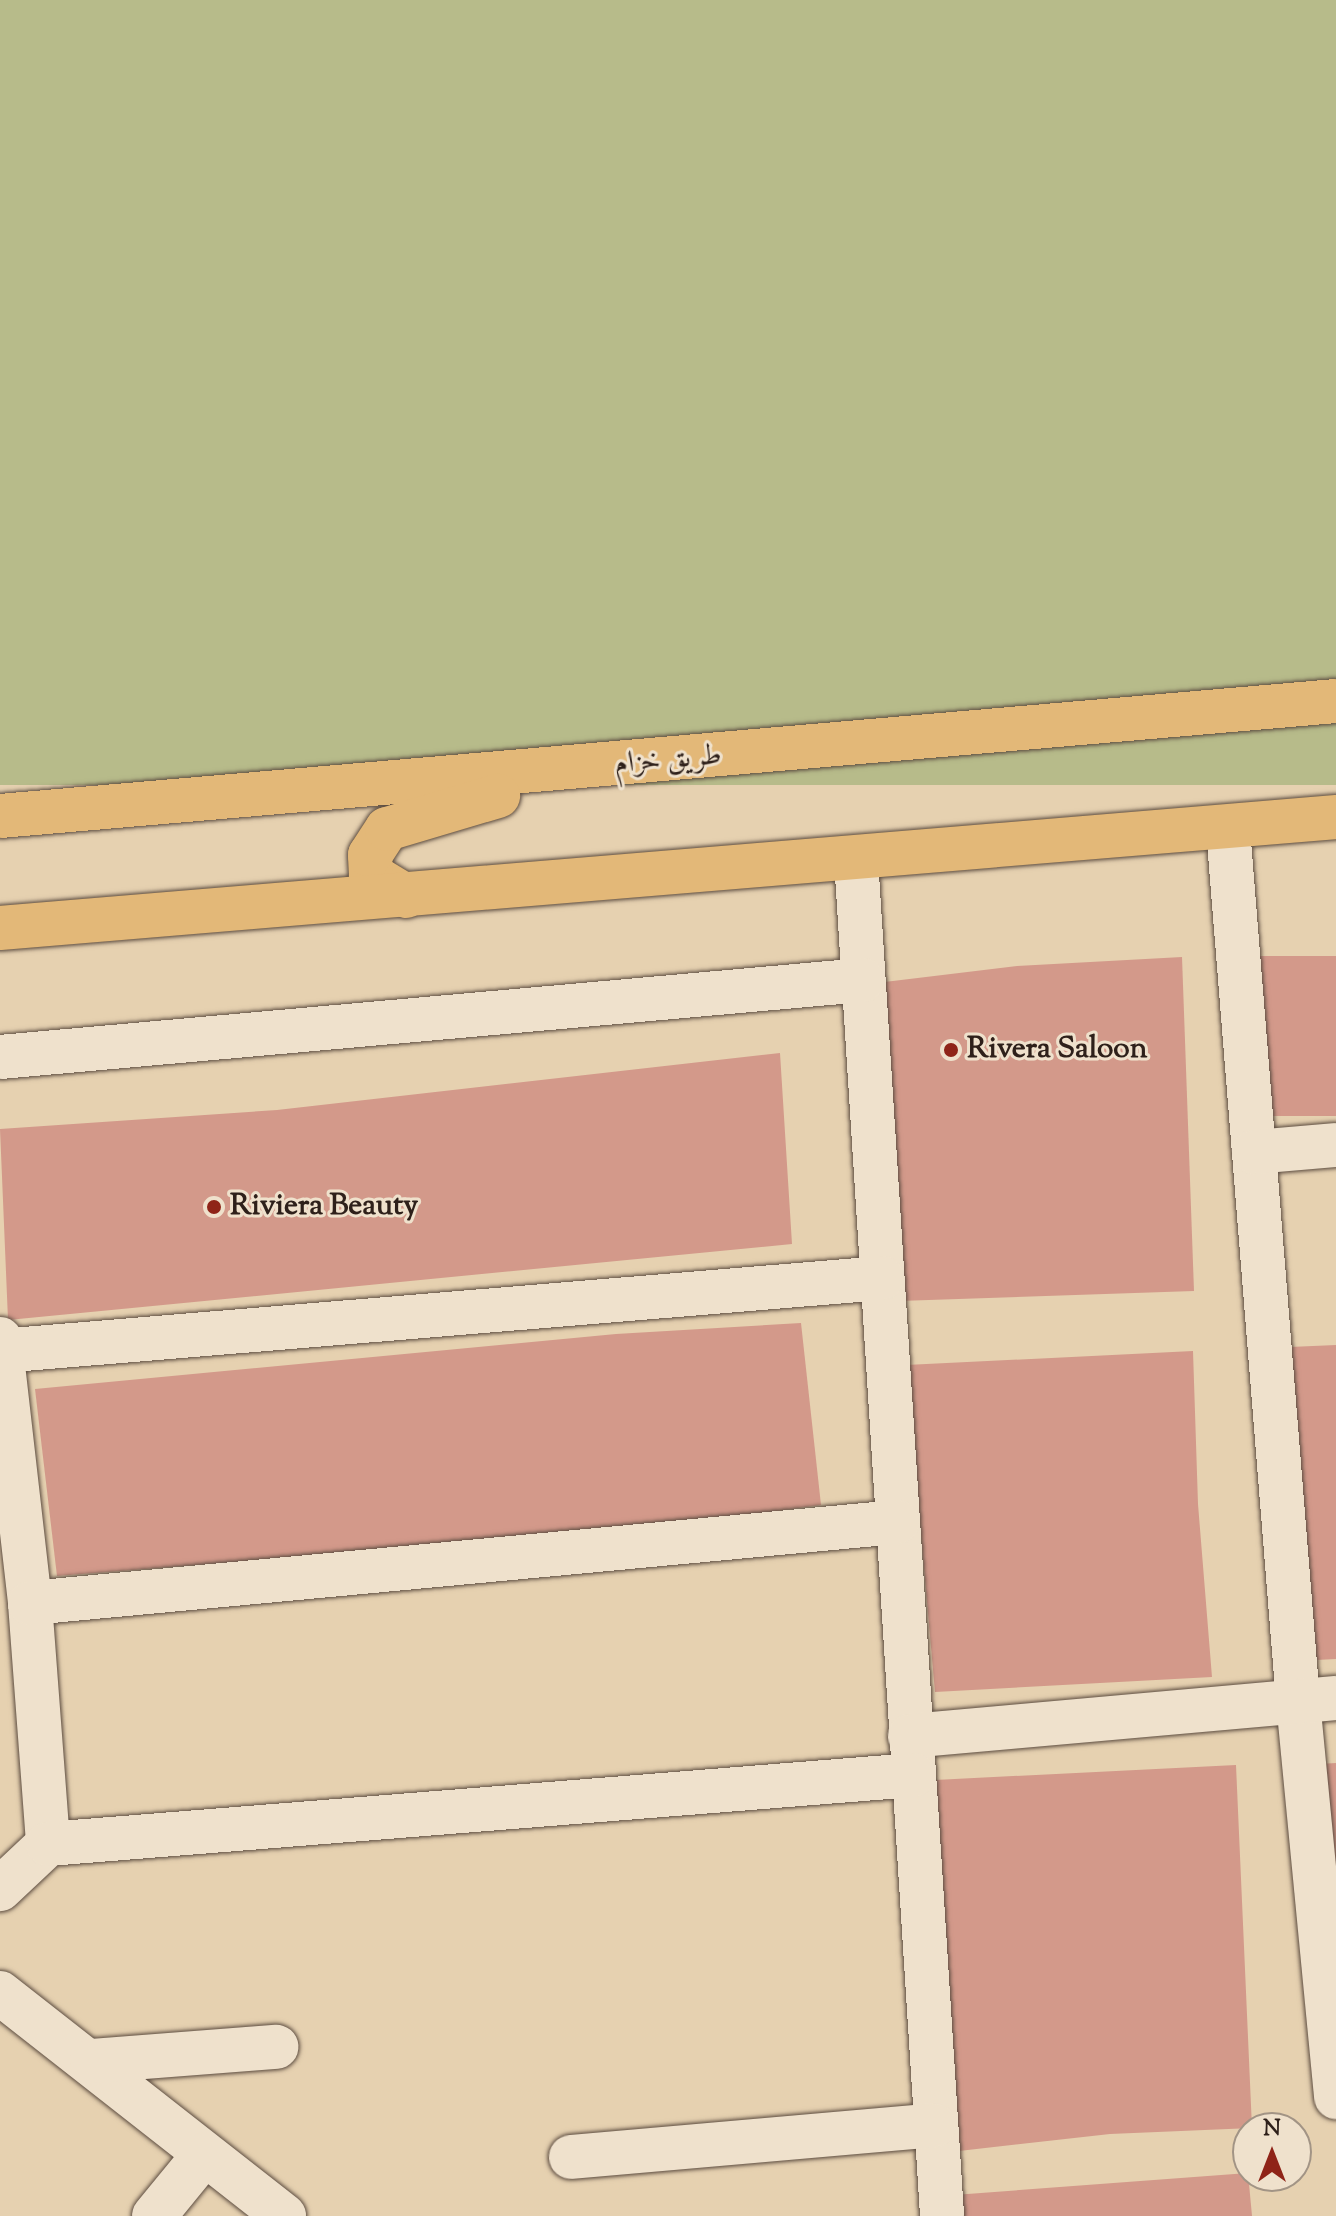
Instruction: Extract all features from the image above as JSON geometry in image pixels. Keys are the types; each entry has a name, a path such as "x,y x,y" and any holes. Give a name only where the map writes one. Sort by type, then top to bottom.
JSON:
{"main road":[{"name":"طريق خزام","path":"0,816 1336,701"},
{"path":"406,896 371,875 370,855 387,829 608,766"},
{"path":"0,928 1228,829 1336,817"}],"street":[{"path":"1228,829 1254,1152 1317,1699 1336,2097"},
{"path":"856,859 942,2216"},
{"path":"0,1057 863,980"},
{"path":"1254,1152 1336,1145"},
{"path":"0,1351 882,1278"},
{"path":"0,1339 30,1603 48,1844"},
{"path":"30,1603 897,1522"},
{"path":"0,1889 48,1844 911,1756 1317,1699"},
{"path":"0,1993 92,2061 204,2155 284,2216"},
{"path":"92,2061 276,2047"},
{"path":"571,2157 934,2125"},
{"path":"154,2216 204,2155"}],"green space":[{"path":"0,0 1336,0 1336,785 0,785"}],"building":[{"path":"1259,956 1336,956 1336,1116 1259,1116"},
{"path":"1182,957 1194,1291 899,1301 868,984 1017,966"},
{"path":"780,1053 792,1244 8,1320 0,1129 277,1110"},
{"path":"801,1323 821,1505 635,1530 57,1576 35,1389 616,1334"},
{"path":"1336,1345 1336,1659 1316,1660 1290,1347"},
{"path":"1193,1351 1198,1504 1212,1677 935,1692 906,1365"},
{"path":"1336,1763 1336,1933 1318,1764"},
{"path":"1236,1765 1251,2112 1232,2112 1232,2129 1110,2134 959,2151 935,1780"},
{"path":"1232,2174 1232,2192 1250,2192 1252,2216 955,2216 954,2195"}],"place":[{"name":"Rivera Saloon","path":"951,1050"},
{"name":"Riviera Beauty","path":"214,1207"}]}
